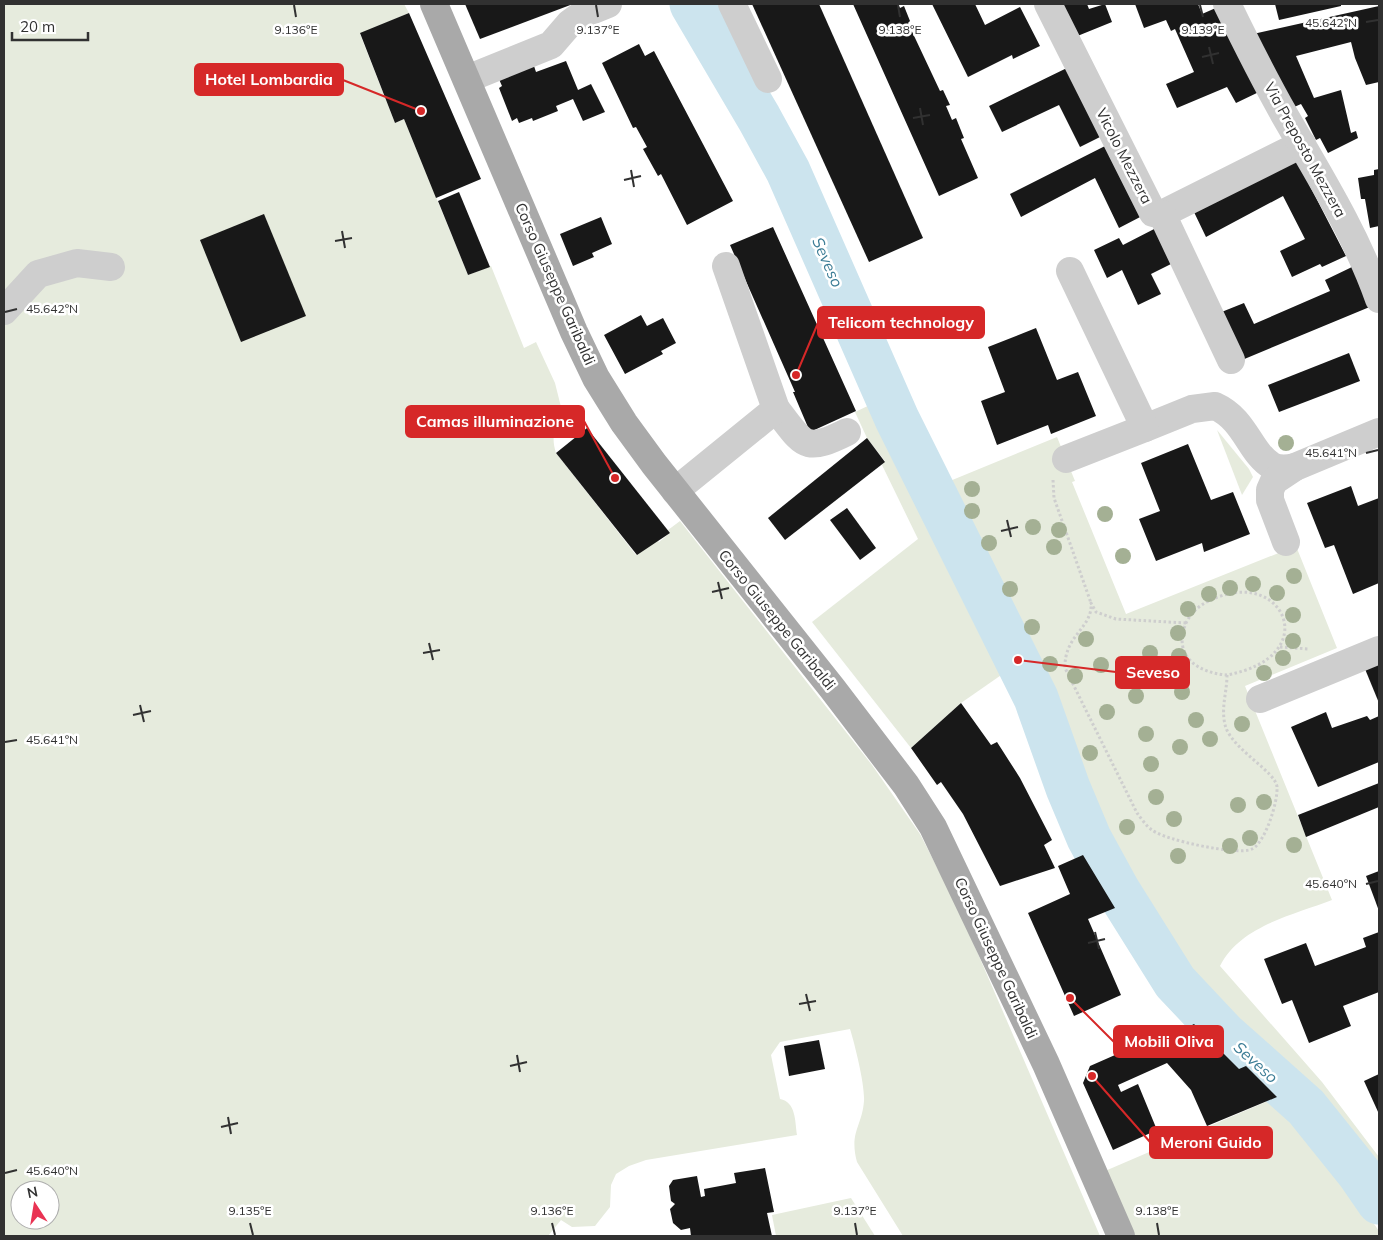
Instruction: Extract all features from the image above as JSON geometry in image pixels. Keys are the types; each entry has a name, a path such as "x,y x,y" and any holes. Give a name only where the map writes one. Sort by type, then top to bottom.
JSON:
{"main road":[{"name":"Corso Giuseppe Garibaldi","path":"434,4 574,332 596,378 624,423 675,491 832,688 906,785 933,828 1046,1064 1121,1236"}],"street":[{"path":"466,79 551,45 570,23 581,15 608,4"},
{"path":"732,4 768,79"},
{"name":"Vicolo Mezzera","path":"1048,4 1151,211 1156,214 1162,214 1302,144"},
{"name":"Via Preposto Mezzera","path":"1227,4 1277,102 1370,251 1379,298"},
{"path":"1162,214 1231,360"},
{"path":"4,311 38,274 77,264 111,267"},
{"path":"726,266 776,410 800,440 808,444 818,445 847,432"},
{"path":"1070,271 1145,428"},
{"path":"1066,459 1192,409 1215,406 1234,418 1272,466 1283,469 1295,467"},
{"path":"675,491 776,410"},
{"path":"1286,542 1273,510 1270,490 1274,481 1280,475 1295,467 1379,432"},
{"path":"1260,700 1379,650"}],"path":[{"path":"1066,459 1058,465 1054,474 1053,492 1091,603 1096,612 1116,619 1186,623"},
{"path":"1224,594 1260,595 1274,603 1281,611 1286,629 1280,647 1273,656 1249,669 1227,675 1205,672 1188,659 1183,642 1186,623 1198,606 1224,594"},
{"path":"1091,603 1090,616 1068,646 1064,668 1137,813 1152,830 1167,838 1213,848 1244,851 1257,845 1264,835 1274,808 1278,787 1272,776 1239,749 1232,740 1224,717 1227,675"}],"shaded area":[{"path":"4,4 404,4 409,13 360,34 395,123 404,119 468,275 491,266 524,348 536,342 555,383 563,415 554,433 556,453 636,555 657,540 659,542 670,533 668,530 680,521 872,765 920,834 959,910 1100,1236 903,1236 857,1162 854,1143 863,1110 864,1094 850,1029 780,1042 771,1055 780,1099 792,1108 797,1135 646,1160 629,1166 616,1174 611,1185 610,1207 595,1226 572,1227 561,1220 548,1236 4,1236"},
{"path":"872,404 1007,671 961,703 911,748 812,622 918,539 882,465 885,461 867,438 855,412"},
{"path":"1217,430 1249,469 1253,477 1242,495"},
{"path":"1057,437 1075,481 1072,482 1126,614 1296,546 1337,648 1245,686 1332,900 1285,917 1254,931 1229,952 1220,966 1322,1082 1379,1157 1379,1174 1344,1127 1313,1093 1222,1009 1181,963 1134,891 1108,844 1048,685 987,570 945,483"},
{"path":"1277,1097 1322,1150 1379,1231 1379,1236 1134,1236 1105,1171"},
{"path":"851,1198 875,1236 776,1236 772,1215"}],"building":[{"path":"465,4 573,4 480,39"},
{"path":"752,4 819,4 923,238 869,262"},
{"path":"853,4 898,4 900,8 904,6 910,21 908,23 940,91 943,90 950,105 946,106 952,120 956,118 964,138 961,139 978,178 939,196"},
{"path":"932,4 975,4 985,25 1020,7 1040,46 1013,59 1012,55 968,77"},
{"path":"1058,4 1087,4 1089,9 1105,4 1112,22 1075,37"},
{"path":"1135,4 1198,4 1202,14 1218,7 1261,91 1236,103 1227,87 1177,108 1166,84 1194,72 1175,29 1171,31 1166,20 1144,28"},
{"path":"1275,4 1341,4 1341,6 1279,20"},
{"path":"1379,6 1379,82 1366,85 1351,42 1296,56 1314,98 1341,90 1351,133 1356,131 1358,138 1328,153 1320,138 1316,140 1305,118 1308,116 1301,104 1292,108 1253,34"},
{"path":"409,13 481,179 436,198 404,119 395,123 360,33"},
{"path":"639,44 645,56 654,51 733,201 687,225 661,174 658,176 643,149 647,147 636,127 633,128 602,63"},
{"path":"566,61 578,90 591,84 605,112 583,121 573,99 556,106 558,111 533,121 532,118 519,123 517,118 512,121 499,88 502,86 498,77 533,63 536,72"},
{"path":"1071,66 1104,135 1080,147 1059,105 1002,132 989,106"},
{"path":"1109,144 1144,215 1119,228 1095,178 1021,217 1010,194"},
{"path":"1296,159 1346,256 1322,267 1320,264 1292,277 1280,251 1305,239 1283,196 1206,237 1193,210"},
{"path":"1379,169 1379,226 1370,228 1365,199 1361,199 1358,178 1374,175 1374,170"},
{"path":"459,192 490,267 468,275 438,201"},
{"path":"264,214 306,316 241,342 200,240"},
{"path":"601,217 612,244 592,253 594,257 573,266 560,234"},
{"path":"773,227 856,411 810,432 793,392 795,392 730,245"},
{"path":"1158,227 1175,262 1151,274 1161,294 1138,305 1122,270 1107,278 1094,250 1119,238 1123,245"},
{"path":"1352,267 1372,306 1242,360 1219,313 1244,303 1254,324 1330,291 1325,280"},
{"path":"641,315 647,326 663,318 676,343 661,351 663,354 625,374 604,335"},
{"path":"1036,328 1057,380 1078,372 1096,416 1051,434 1048,425 997,445 981,401 1005,392 988,347"},
{"path":"1349,353 1360,381 1279,412 1268,385"},
{"path":"587,428 670,533 637,555 556,453"},
{"path":"867,438 885,462 785,540 768,518"},
{"path":"1188,444 1211,500 1233,492 1250,534 1204,552 1202,543 1156,561 1139,519 1160,511 1141,463"},
{"path":"1351,486 1358,506 1379,498 1379,583 1353,594 1334,545 1325,548 1307,503"},
{"path":"847,508 876,548 860,560 830,520"},
{"path":"1379,663 1379,703 1365,669"},
{"path":"961,703 991,745 997,742 1020,778 1052,840 1044,845 1055,868 1000,886 963,814 941,782 937,785 911,748"},
{"path":"1326,712 1332,728 1367,716 1370,720 1379,716 1379,762 1318,787 1291,727"},
{"path":"1379,783 1379,807 1306,837 1298,815"},
{"path":"1083,855 1115,908 1088,919 1121,995 1074,1016 1028,913 1070,894 1058,866"},
{"path":"1379,871 1379,911 1366,876"},
{"path":"1379,932 1379,992 1343,1006 1351,1026 1309,1043 1292,1000 1282,1004 1264,959 1306,943 1315,966 1366,947 1363,938"},
{"path":"1194,1024 1239,1069 1246,1066 1277,1097 1207,1126 1191,1090 1167,1063 1118,1085 1121,1092 1138,1084 1157,1130 1113,1150 1083,1083 1090,1066 1181,1026 1182,1030"},
{"path":"819,1040 825,1069 789,1076 784,1046"},
{"path":"1379,1074 1379,1114 1364,1081"},
{"path":"765,1168 774,1212 767,1213 772,1236 691,1236 690,1228 681,1230 673,1223 670,1209 675,1204 671,1201 669,1186 673,1180 697,1176 701,1197 705,1196 704,1189 736,1183 734,1173"}],"waterway":[{"name":"Seveso","path":"692,4 788,171 897,419 1036,698 1068,788 1089,838 1118,891 1175,982 1224,1034 1306,1107 1359,1173 1379,1202"}],"place":[{"name":"Hotel Lombardia","path":"421,111"},
{"name":"Telicom technology","path":"796,375"},
{"name":"Camas illuminazione","path":"615,478"},
{"name":"Seveso","path":"1018,660"},
{"name":"Mobili Oliva","path":"1070,998"},
{"name":"Meroni Guido","path":"1092,1076"}]}
